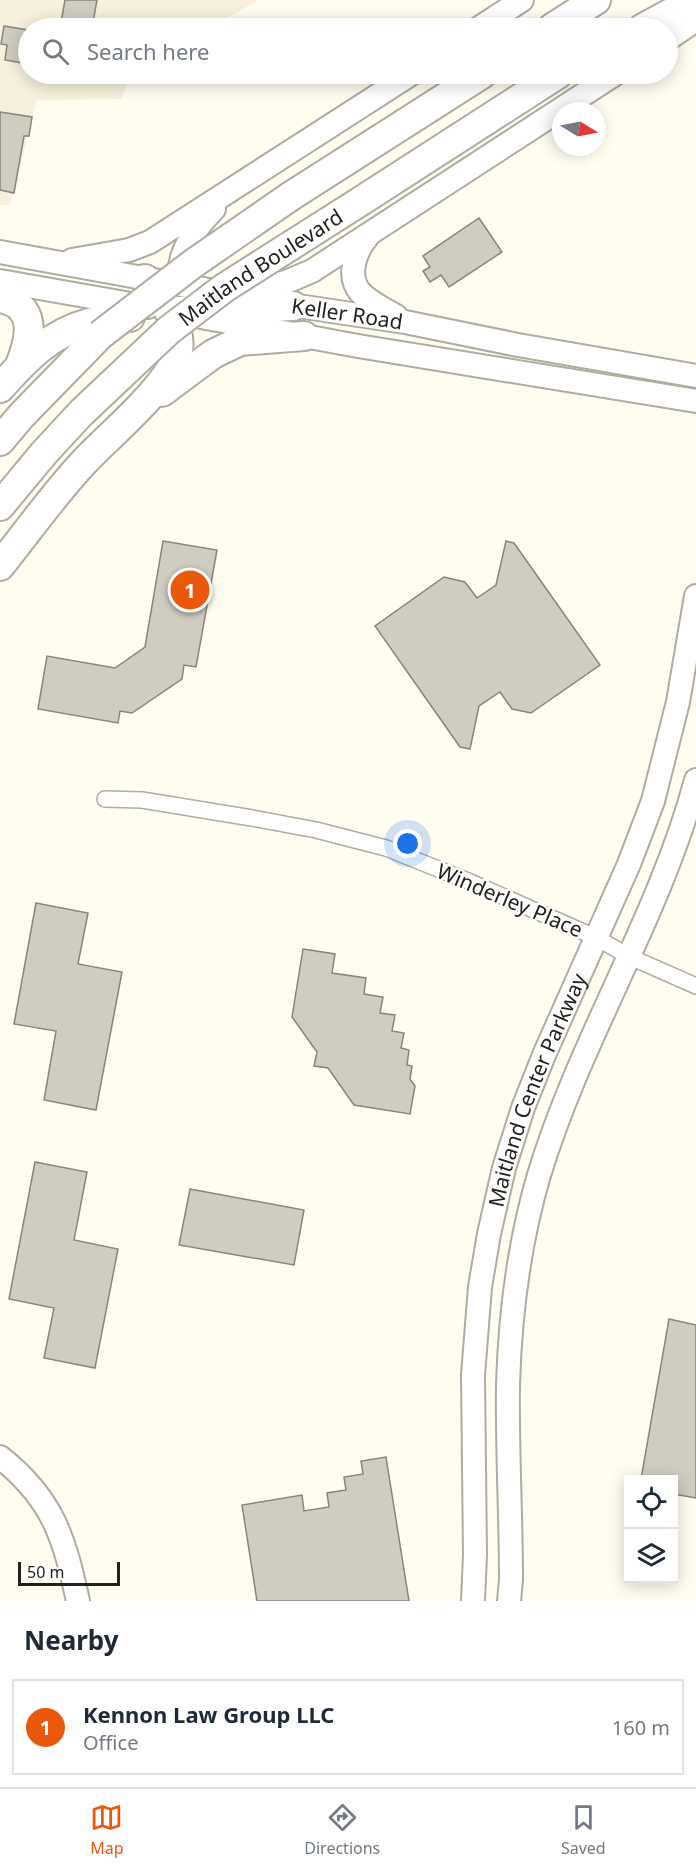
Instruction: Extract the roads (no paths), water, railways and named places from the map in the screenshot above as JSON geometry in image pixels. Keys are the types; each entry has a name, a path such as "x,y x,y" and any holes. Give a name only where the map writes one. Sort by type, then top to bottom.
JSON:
{"highway":[{"path":"568,18 596,0"},
{"path":"640,18 667,0"},
{"path":"662,18 695,0"},
{"name":"Maitland Boulevard","path":"0,441 21,416 100,335 194,263 291,196 466,84"},
{"name":"Maitland Boulevard","path":"0,506 81,413 169,330 224,288 543,84"},
{"path":"0,298 13,301 24,310 28,322 30,334 21,365"},
{"path":"0,388 30,355 68,330 90,323 175,302 293,306"},
{"path":"0,566 84,462 171,371 178,354 179,341 175,302"},
{"path":"140,406 176,383 213,354 240,341 304,336"}],"street":[{"path":"494,18 522,0"},
{"path":"678,32 696,20"},
{"path":"57,262 129,250 150,242 396,84"},
{"path":"227,294 286,282 312,271 600,84"},
{"path":"175,302 183,255 189,238 201,223 250,178"},
{"path":"371,232 360,246 354,265 355,283 368,299 405,322"},
{"name":"Keller Road","path":"0,252 57,262 175,302 304,336 696,401"},
{"name":"Keller Road","path":"0,281 175,302 227,294 405,322 518,345 696,376"},
{"name":"Maitland Center Parkway","path":"472,1601 475,1555 472,1401 474,1341 483,1261 504,1172 532,1086 629,864 687,701 696,596"},
{"name":"Maitland Center Parkway","path":"509,1601 511,1580 508,1386 510,1346 518,1272 538,1180 567,1094 665,873 696,780"},
{"name":"Winderley Place","path":"105,799 142,800 242,816 316,830 386,848 468,880 696,986"},
{"path":"504,1172 538,1180"},
{"path":"0,1456 17,1470 42,1499 60,1530 78,1601"}],"place":[{"name":"Kennon Law Group LLC","path":"190,590"}]}
